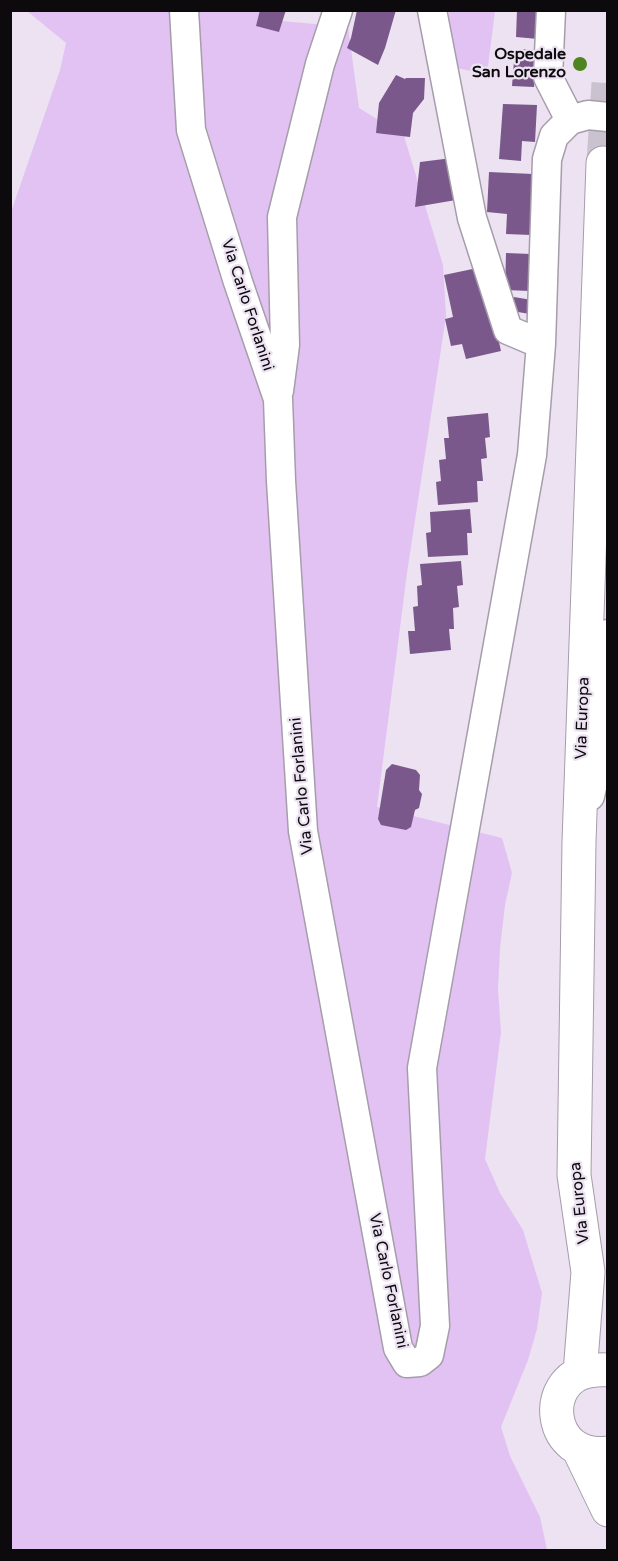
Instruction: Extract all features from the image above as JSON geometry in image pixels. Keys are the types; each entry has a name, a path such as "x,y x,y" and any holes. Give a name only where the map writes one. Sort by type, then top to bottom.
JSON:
{"main road":[{"name":"Via Europa","path":"603,163 602,377 579,842 574,1175 588,1272 594,1372 565,1386 558,1399 556,1414 559,1428 567,1440 593,1451 608,1510"},
{"name":"Via Europa","path":"588,1272 608,1340"}],"street":[{"name":"Via Carlo Forlanini","path":"184,10 191,130 238,282 278,399 303,831 398,1348 407,1363 420,1362 429,1355 435,1326 422,1068 532,455 541,344 547,159 554,136 570,120"},
{"path":"278,399 285,345 282,217 320,64 338,10"},
{"path":"432,10 475,229 508,330 541,344"},
{"path":"551,10 548,77 570,120 588,115 608,117"},
{"path":"579,842 604,736 608,634"}],"shaded area":[{"path":"27,11 268,11 271,20 348,27 359,108 404,136 443,265 446,316 407,573 377,807 502,838 512,873 505,905 500,948 498,990 501,1032 485,1159 500,1193 523,1230 542,1293 537,1329 528,1360 501,1427 510,1456 540,1517 547,1550 11,1550 10,215 60,70 66,43"},
{"path":"449,11 495,11 487,74 451,67"}],"building":[{"path":"260,10 286,10 279,32 256,26"},
{"path":"357,10 396,10 378,65 347,48"},
{"path":"517,10 540,10 538,39 516,37"},
{"path":"515,49 537,50 534,87 512,86"},
{"path":"396,75 405,79 425,78 424,99 413,113 410,137 376,133 379,103"},
{"path":"503,104 537,105 535,142 522,141 521,161 499,159"},
{"path":"452,158 456,200 415,207 420,162"},
{"path":"489,172 533,174 531,235 506,234 507,214 487,212"},
{"path":"506,253 531,254 530,291 505,290"},
{"path":"482,267 501,351 466,359 462,344 451,346 445,319 453,317 444,275"},
{"path":"514,297 532,300 530,314 512,311"},
{"path":"488,413 490,437 485,438 487,458 481,459 483,481 477,481 478,502 438,505 436,482 441,481 439,460 446,459 444,438 449,438 447,417"},
{"path":"470,509 472,533 467,533 468,555 428,557 426,533 431,532 430,512"},
{"path":"461,561 463,585 457,586 459,607 453,608 454,629 449,629 451,650 410,654 408,631 415,631 413,607 418,606 417,586 422,585 420,564"},
{"path":"392,764 416,770 420,775 419,790 422,794 419,808 415,810 411,827 406,830 381,825 378,819 386,770"}],"tunnel":[{"path":"603,163 608,83"}],"place":[{"name":"Ospedale San Lorenzo","path":"580,64"}]}
